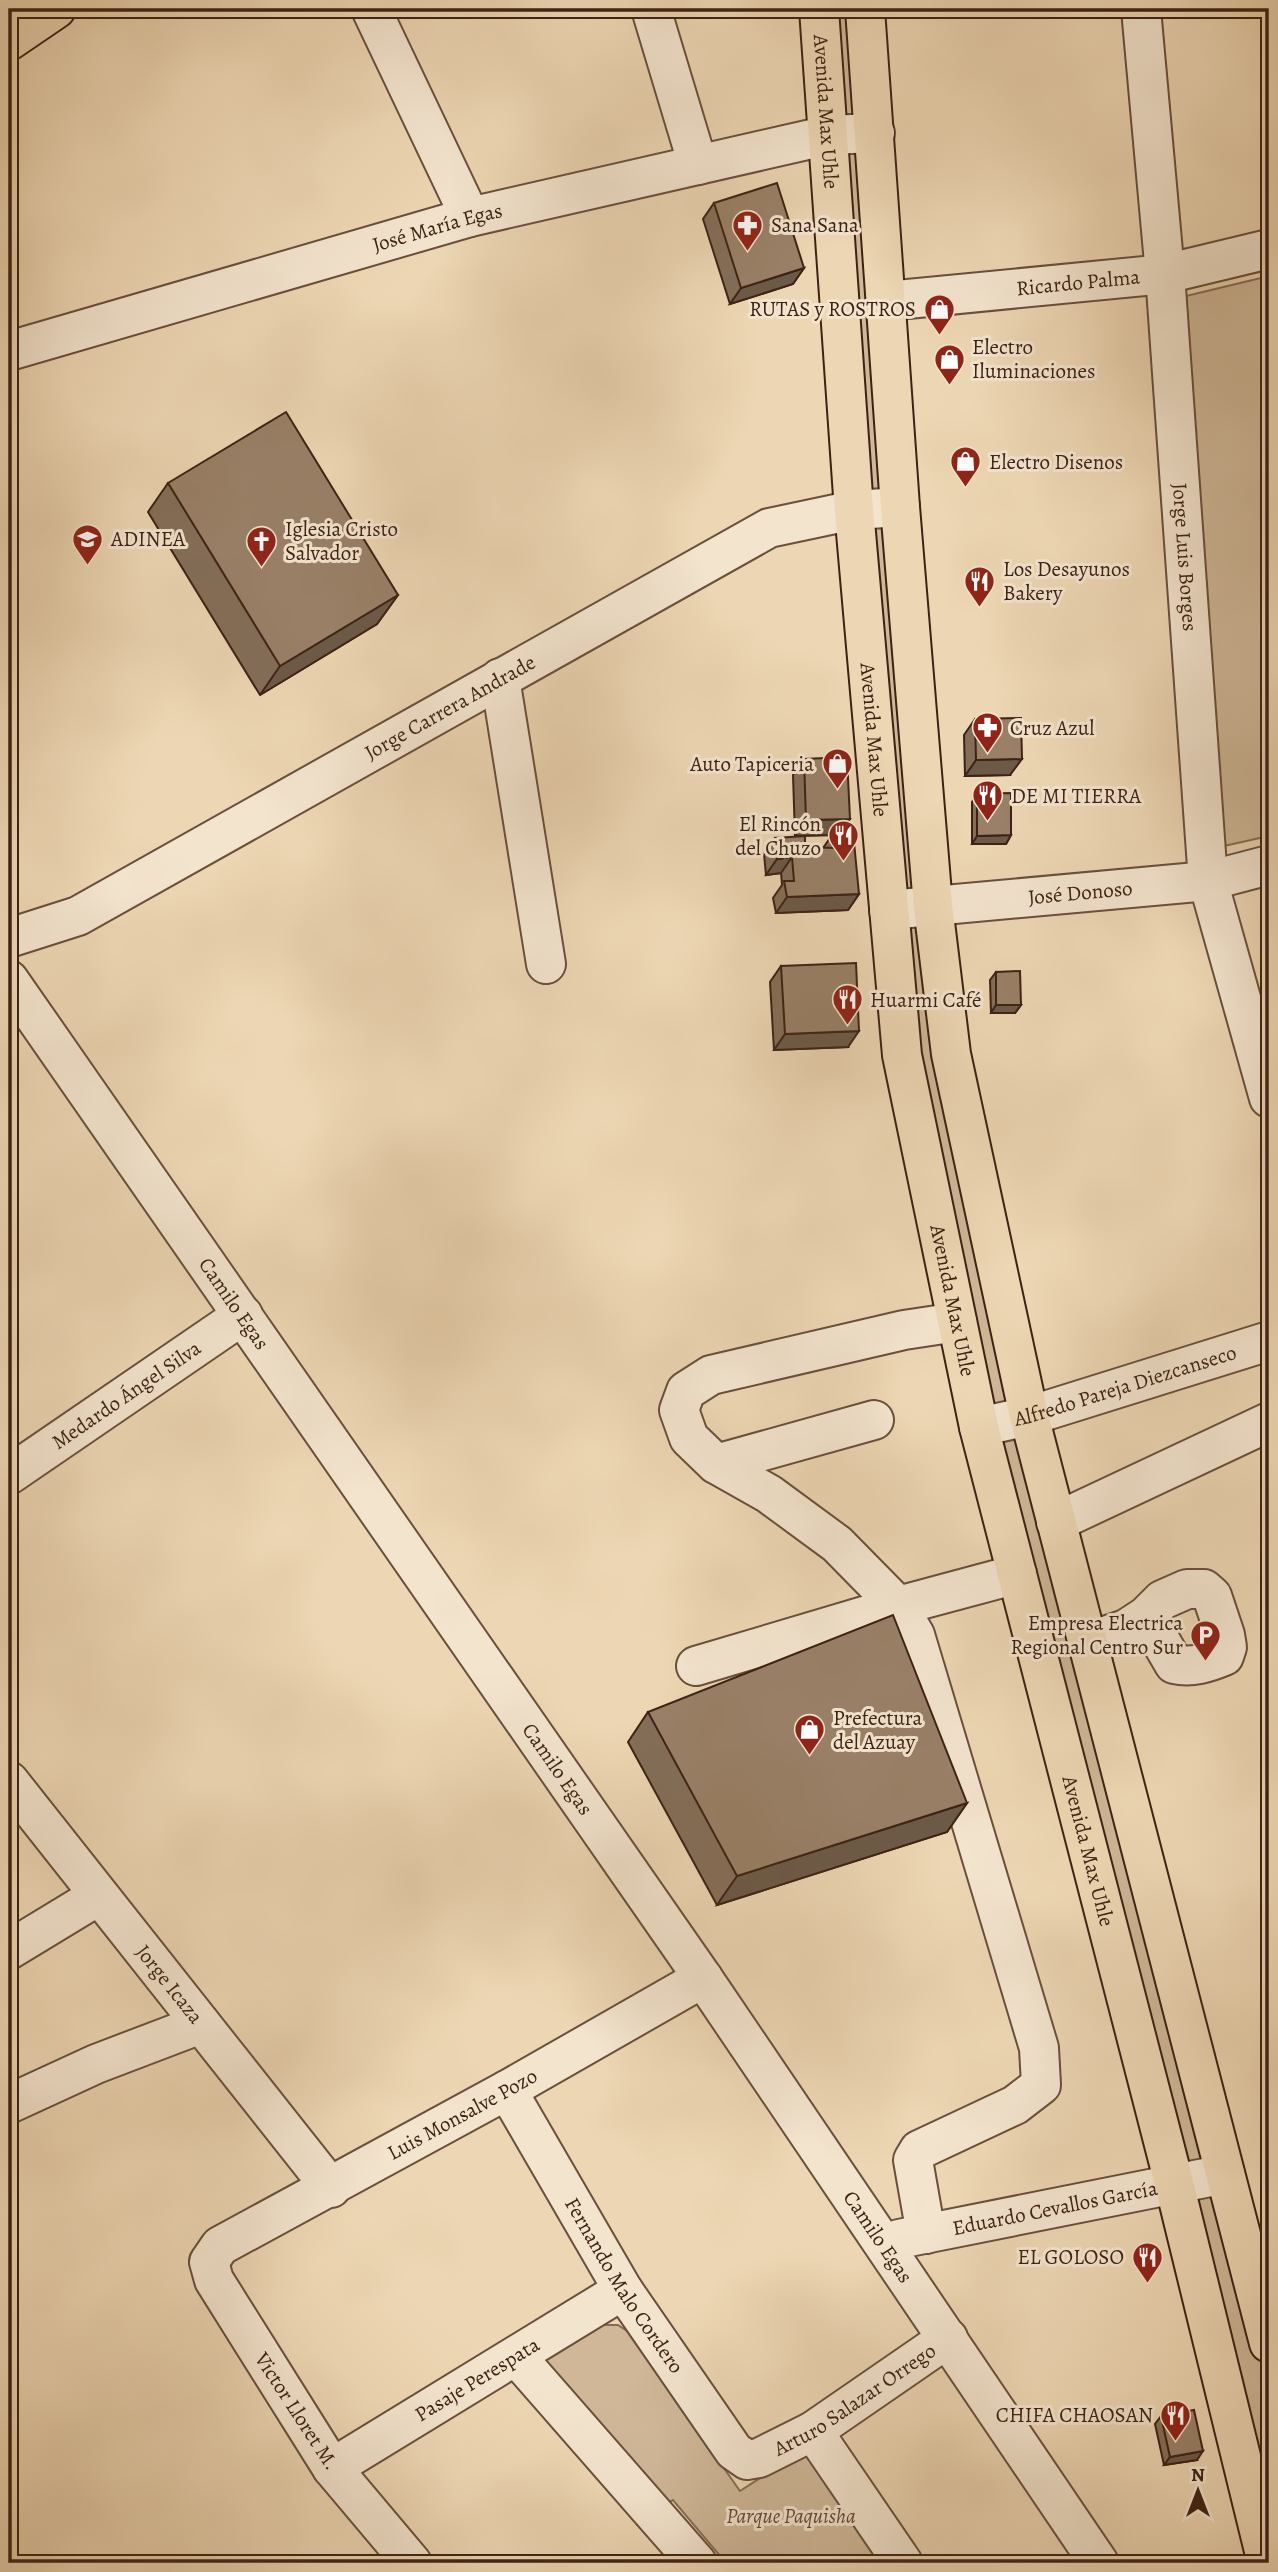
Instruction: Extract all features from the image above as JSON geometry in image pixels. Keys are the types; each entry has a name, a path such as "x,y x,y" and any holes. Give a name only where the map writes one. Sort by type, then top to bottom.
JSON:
{"main road":[{"path":"9,41 56,9"},
{"name":"Avenida Max Uhle","path":"819,9 854,510 902,1055 979,1427 1174,2183 1268,2563"},
{"path":"865,9 900,507 933,906 951,1054 1029,1416 1269,2343"}],"street":[{"path":"371,9 470,217"},
{"path":"652,9 698,165"},
{"name":"Jorge Luis Borges","path":"1142,9 1165,274 1208,881 1269,1098"},
{"name":"José María Egas","path":"9,351 470,217 829,135 875,133"},
{"name":"Ricardo Palma","path":"887,301 1165,274 1269,249"},
{"name":"Jorge Carrera Andrade","path":"9,939 78,916 769,528 854,510 900,507"},
{"path":"500,678 547,964"},
{"name":"José Donoso","path":"889,910 1208,881 1269,865"},
{"name":"Camilo Egas","path":"9,980 703,1978 1099,2563"},
{"name":"Medardo Ángel Silva","path":"9,1475 243,1315"},
{"path":"926,2234 913,2160 919,2150 1015,2105 1041,2085 1040,2048 915,1635 898,1606 837,1544 769,1494 716,1464 689,1438 679,1410 685,1391 711,1375 904,1330 957,1322"},
{"name":"Alfredo Pareja Diezcanseco","path":"979,1427 1029,1416 1269,1341"},
{"path":"716,1464 874,1420"},
{"path":"1056,1522 1269,1422"},
{"path":"696,1666 1017,1574"},
{"path":"1087,1642 1126,1629 1146,1616"},
{"name":"Jorge Icaza","path":"9,1781 331,2188"},
{"path":"9,1950 98,1896"},
{"name":"Luis Monsalve Pozo","path":"220,2246 331,2188 703,1978"},
{"path":"9,2104 96,2064 201,2024"},
{"name":"Fernando Malo Cordero","path":"507,2090 623,2290 734,2451 747,2459 760,2458"},
{"name":"Eduardo Cevallos García","path":"884,2242 1225,2174"},
{"name":"Victor Lloret M.","path":"220,2246 209,2262 214,2280 331,2468 412,2563"},
{"name":"Pasaje Perespata","path":"331,2468 623,2290"},
{"name":"Arturo Salazar Orrego","path":"760,2458 813,2431 948,2338"},
{"path":"516,2356 697,2563"},
{"path":"813,2431 903,2563"}],"green space":[{"path":"819,9 865,9 951,1054 1224,2168 1175,2180 902,1055"},
{"path":"1269,276 1269,836 1224,846 1186,296"},
{"path":"1228,2174 1269,2339 1269,2563 1174,2183"},
{"name":"Parque Paquisha","path":"602,2325 618,2325 627,2331 740,2491 805,2449 884,2563 726,2563 673,2500 653,2511 533,2364"}],"building":[{"name":"Sana Sana","path":"777,183 804,268 741,288 714,203"},
{"name":"Iglesia Cristo Salvador","path":"286,412 398,595 280,666 168,483"},
{"path":"1021,718 1022,759 976,760 975,719"},
{"path":"847,757 850,819 806,820 804,759"},
{"name":"DE MI TIERRA","path":"1011,793 1011,835 977,836 977,794"},
{"path":"834,832 853,832 859,894 787,897 784,881 794,881 792,857 777,859 775,838 805,836 805,847 834,848"},
{"path":"856,963 859,1031 785,1034 781,966"},
{"path":"1020,971 1021,1005 996,1005 996,972"},
{"path":"893,1615 967,1803 737,1876 648,1712"},
{"name":"CHIFA CHAOSAN","path":"1194,2410 1203,2451 1170,2457 1161,2416"}],"place":[{"name":"Sana Sana","path":"748,252"},
{"name":"RUTAS y ROSTROS","path":"939,336"},
{"name":"Electro Iluminaciones","path":"949,386"},
{"name":"Electro Disenos","path":"966,489"},
{"name":"ADINEA","path":"88,566"},
{"name":"Iglesia Cristo Salvador","path":"262,568"},
{"name":"Los Desayunos Bakery","path":"980,608"},
{"name":"Cruz Azul","path":"987,755"},
{"name":"Auto Tapiceria","path":"837,791"},
{"name":"DE MI TIERRA","path":"988,823"},
{"name":"El Rincón del Chuzo","path":"844,863"},
{"name":"Huarmi Café","path":"847,1027"},
{"name":"Empresa Electrica Regional Centro Sur","path":"1206,1662"},
{"name":"Prefectura del Azuay","path":"810,1757"},
{"name":"EL GOLOSO","path":"1147,2284"},
{"name":"CHIFA CHAOSAN","path":"1176,2442"}]}
